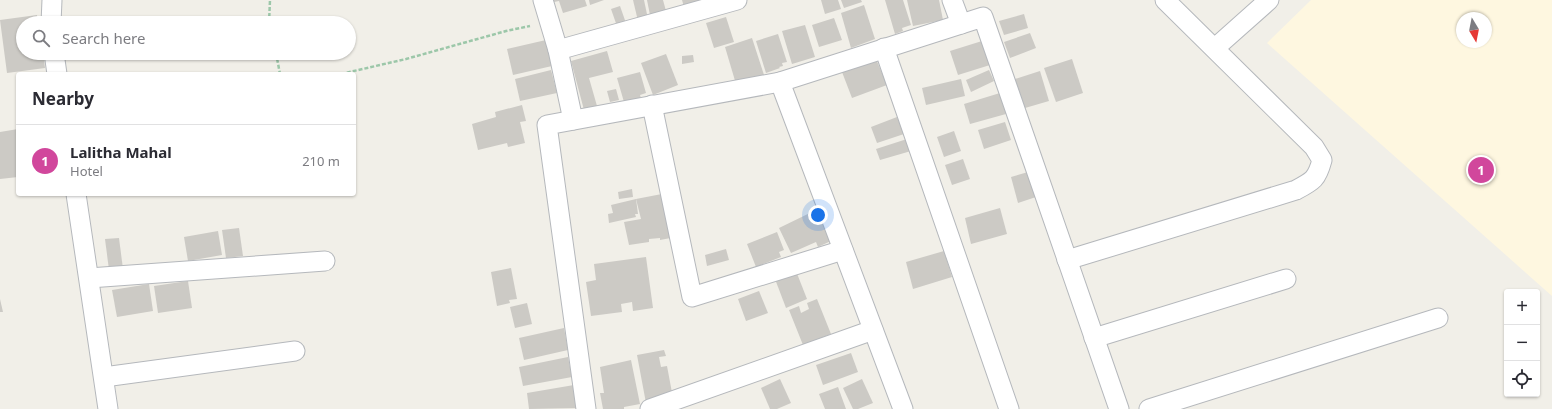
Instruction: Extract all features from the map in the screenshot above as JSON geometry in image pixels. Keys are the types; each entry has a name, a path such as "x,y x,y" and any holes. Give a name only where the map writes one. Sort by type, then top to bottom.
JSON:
{"street":[{"path":"51,16 52,0"},
{"path":"543,0 558,50 573,120"},
{"path":"558,50 737,0"},
{"path":"952,0 961,24"},
{"path":"1067,260 1296,190 1313,181 1319,172 1322,160 1314,147 1165,0"},
{"path":"1215,48 1268,0"},
{"path":"586,409 547,124 780,82 983,17 1119,409"},
{"path":"884,48 1009,409"},
{"path":"55,60 57,72"},
{"path":"780,82 902,409"},
{"path":"652,105 692,297 843,250"},
{"path":"76,196 108,409"},
{"path":"88,278 325,261"},
{"path":"1094,338 1286,279"},
{"path":"1149,409 1438,318"},
{"path":"650,409 873,330"},
{"path":"104,377 296,351"}],"path":[{"path":"269,16 270,0"},
{"path":"350,72 406,59 506,31 549,22"},
{"path":"277,60 280,72"}],"shaded area":[{"path":"1311,0 1552,0 1552,296 1267,43"}],"building":[{"path":"553,0 585,0 587,6 563,13 559,1 554,2"},
{"path":"589,0 604,0 590,5"},
{"path":"633,0 644,0 648,19 638,21"},
{"path":"647,0 663,0 666,11 650,15"},
{"path":"682,0 710,0 684,7"},
{"path":"821,0 838,0 841,9 825,14"},
{"path":"841,0 861,0 862,2 844,8"},
{"path":"885,0 903,0 911,25 902,28 903,31 895,34"},
{"path":"907,0 939,0 943,20 913,26"},
{"path":"864,5 875,39 851,48 841,13"},
{"path":"620,6 627,26 618,29 611,9"},
{"path":"1024,14 1028,28 1004,35 999,21"},
{"path":"726,17 734,42 714,48 706,23"},
{"path":"16,18 16,60 44,60 45,68 7,73 0,20"},
{"path":"834,18 842,40 819,47 812,25"},
{"path":"805,25 815,57 792,64 782,31"},
{"path":"1030,33 1036,48 1010,58 1004,42"},
{"path":"778,34 787,62 782,63 783,66 779,67 780,68 766,73 756,41"},
{"path":"752,38 764,75 736,84 725,47"},
{"path":"546,40 552,66 513,75 507,49"},
{"path":"982,41 990,65 958,75 950,51"},
{"path":"607,51 613,72 589,78 597,106 584,110 571,61"},
{"path":"666,54 678,85 653,95 641,63"},
{"path":"693,55 694,62 682,64 682,56"},
{"path":"876,59 887,85 852,98 842,72"},
{"path":"1072,59 1083,93 1056,102 1044,68"},
{"path":"551,70 557,93 520,101 515,79"},
{"path":"989,70 994,81 971,92 966,80"},
{"path":"1040,71 1049,101 1025,108 1015,79"},
{"path":"640,72 646,93 640,95 641,98 624,102 617,78"},
{"path":"961,79 965,96 926,105 922,88"},
{"path":"616,89 619,100 610,102 607,91"},
{"path":"1000,93 1006,114 970,124 964,104"},
{"path":"522,105 526,121 520,122 525,143 508,147 507,143 478,150 472,124 496,117 495,112"},
{"path":"897,117 904,134 877,143 871,127"},
{"path":"1005,122 1011,140 984,149 978,130"},
{"path":"16,129 16,177 0,179 0,132"},
{"path":"954,131 961,151 944,157 937,137"},
{"path":"907,139 911,151 880,160 876,149"},
{"path":"963,159 970,179 952,185 945,165"},
{"path":"1028,172 1036,197 1018,203 1011,177"},
{"path":"632,189 633,197 619,199 618,192"},
{"path":"667,193 668,197 661,198 662,201 667,200 676,237 660,240 660,238 649,239 649,242 629,245 624,222 641,219 636,199"},
{"path":"636,199 638,214 635,214 636,217 609,223 608,214 613,213 611,205"},
{"path":"1000,208 1007,234 971,244 965,218"},
{"path":"816,210 831,241 818,247 816,242 791,253 779,228"},
{"path":"239,228 243,256 226,258 222,230"},
{"path":"218,231 222,255 188,261 184,237"},
{"path":"777,232 784,250 779,252 781,257 756,267 747,244"},
{"path":"119,238 123,269 109,270 105,239"},
{"path":"726,249 729,260 707,266 705,255"},
{"path":"944,251 952,277 913,289 906,262"},
{"path":"646,257 653,308 633,311 632,302 621,304 622,312 591,316 586,282 596,280 594,264"},
{"path":"511,268 517,299 509,300 510,303 497,306 491,272"},
{"path":"796,271 807,299 786,308 775,279"},
{"path":"188,281 192,308 158,313 154,286"},
{"path":"149,284 153,311 117,317 112,290"},
{"path":"759,291 768,313 746,321 738,299"},
{"path":"0,299 3,312 0,312"},
{"path":"817,299 831,334 803,345 789,310 799,306 801,313 809,309 807,303"},
{"path":"527,303 532,324 515,328 510,307"},
{"path":"564,328 568,350 524,360 519,338"},
{"path":"664,350 666,356 659,357 661,367 667,366 673,398 646,403 637,355"},
{"path":"851,353 858,372 823,385 816,365"},
{"path":"568,357 572,377 523,386 519,367"},
{"path":"631,360 640,404 624,407 624,409 603,409 600,393 604,393 600,367"},
{"path":"780,379 791,403 777,409 770,409 761,388"},
{"path":"862,379 873,403 858,409 853,409 843,388"},
{"path":"574,385 578,408 529,409 527,393"},
{"path":"838,387 846,409 825,409 819,394"}],"place":[{"name":"Lalitha Mahal","path":"1481,170"}]}
